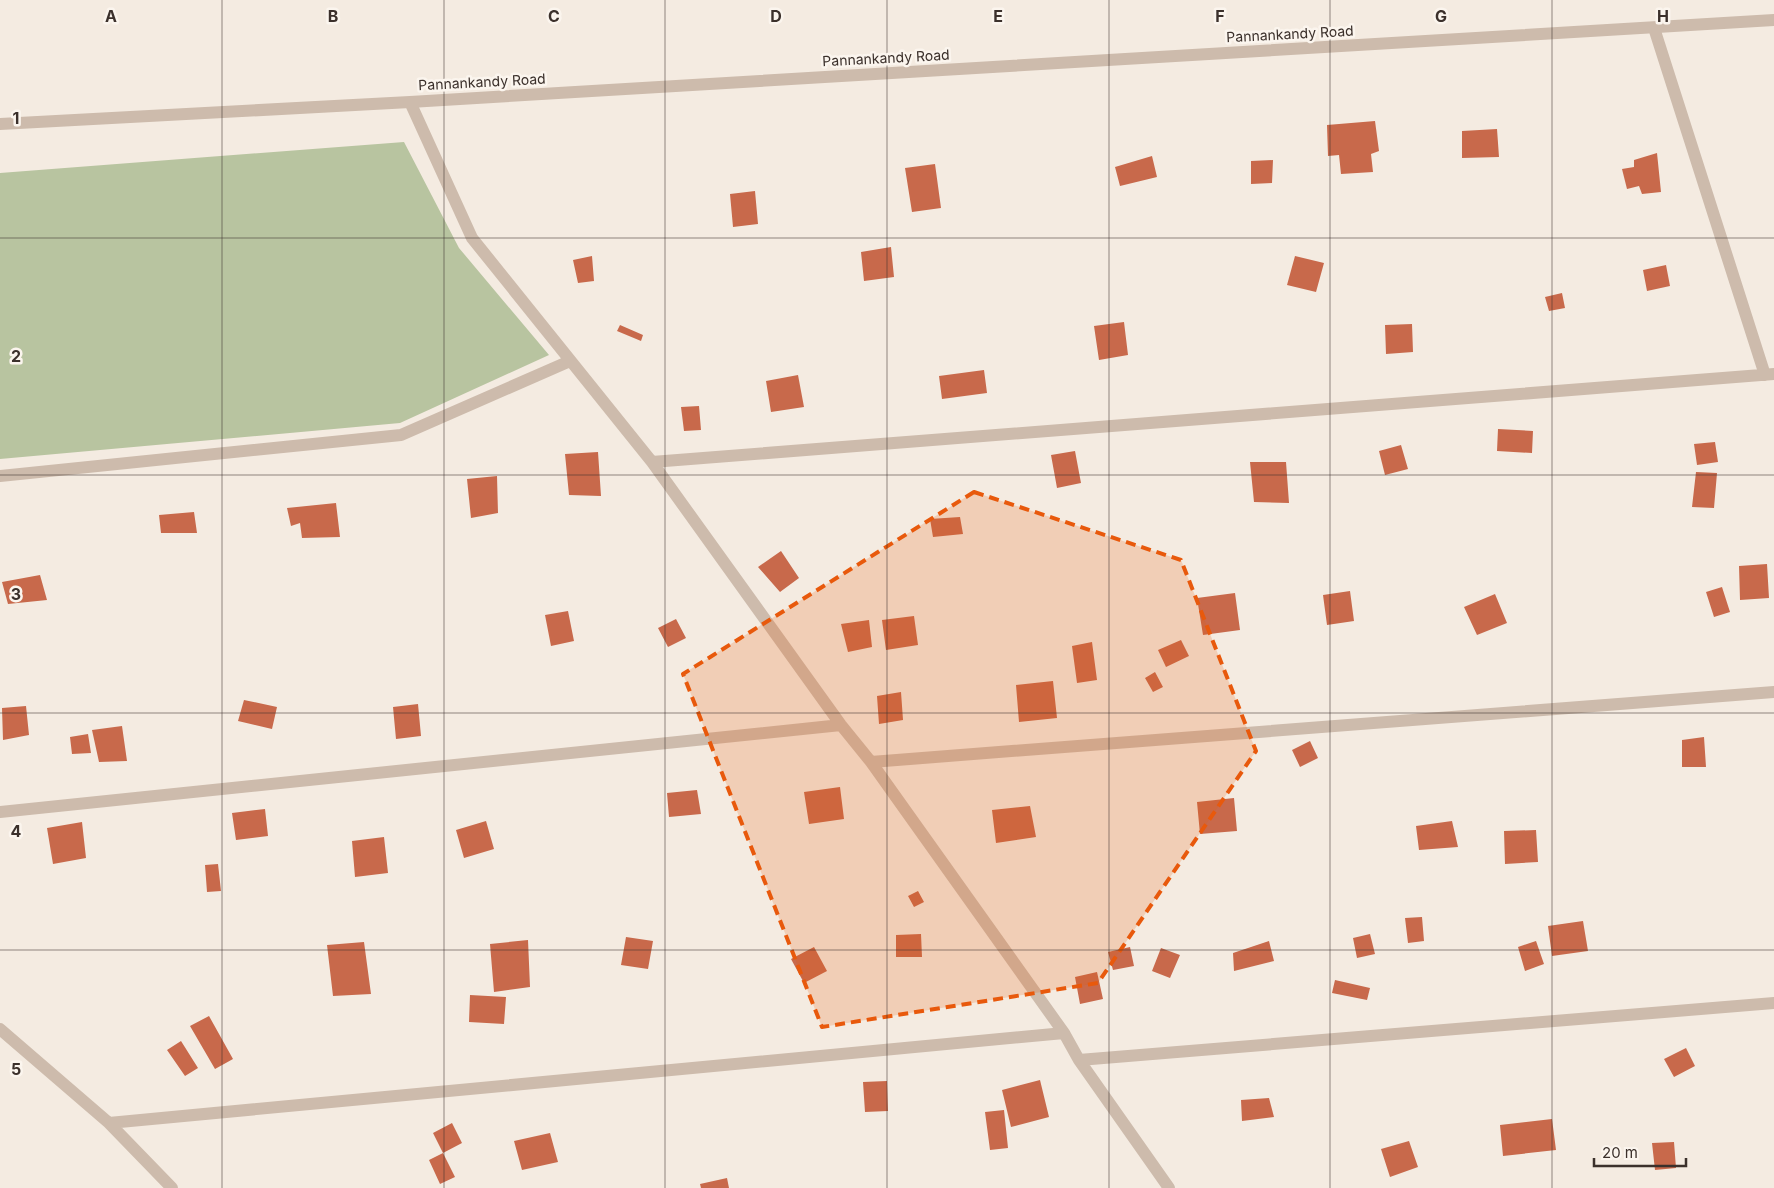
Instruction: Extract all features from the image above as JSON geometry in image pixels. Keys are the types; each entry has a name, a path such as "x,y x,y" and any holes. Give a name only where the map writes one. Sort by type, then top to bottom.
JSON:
{"street":[{"name":"Pannankandy Road","path":"0,124 410,102 1774,20"},
{"path":"652,462 1769,374 1654,28"},
{"path":"410,102 472,238 652,462 841,724 871,762 1064,1033 1079,1060 1169,1188"},
{"path":"0,476 401,435 570,360"},
{"path":"871,762 1774,692"},
{"path":"0,812 841,724"},
{"path":"1079,1060 1774,1003"},
{"path":"0,1029 108,1123 172,1188"},
{"path":"108,1123 1064,1033"}],"highlighted area":[{"path":"974,492 1181,560 1256,751 1098,983 822,1027 683,674"}],"green space":[{"path":"404,142 459,248 549,355 400,423 0,459 0,173"}],"building":[{"path":"1375,121 1379,151 1371,154 1373,172 1341,174 1339,155 1328,156 1327,125"},
{"path":"1497,129 1499,157 1462,158 1462,131"},
{"path":"1657,153 1661,192 1642,194 1639,186 1627,189 1622,169 1634,167 1634,160"},
{"path":"1152,156 1157,177 1120,186 1115,167"},
{"path":"1273,160 1272,183 1251,184 1251,161"},
{"path":"935,164 941,208 912,212 905,168"},
{"path":"755,191 758,224 733,227 730,194"},
{"path":"891,247 894,277 864,281 861,252"},
{"path":"592,256 594,281 578,283 573,260"},
{"path":"1295,256 1324,263 1316,292 1287,285"},
{"path":"1666,265 1670,286 1647,291 1643,270"},
{"path":"1562,293 1565,308 1549,311 1545,297"},
{"path":"1124,322 1128,355 1099,360 1094,326"},
{"path":"1412,324 1413,352 1386,354 1385,325"},
{"path":"620,325 643,335 641,341 617,331"},
{"path":"984,370 987,393 942,399 939,376"},
{"path":"798,375 804,407 771,412 766,381"},
{"path":"699,406 701,430 684,431 681,407"},
{"path":"1498,429 1533,431 1532,453 1497,451"},
{"path":"1715,442 1718,462 1697,465 1694,444"},
{"path":"1401,445 1408,469 1385,475 1379,451"},
{"path":"1075,451 1081,483 1057,488 1051,455"},
{"path":"598,452 601,496 569,495 565,454"},
{"path":"1250,462 1286,462 1289,503 1254,502"},
{"path":"1696,472 1717,473 1714,508 1692,507"},
{"path":"497,476 498,513 471,518 467,479"},
{"path":"336,503 340,537 302,538 300,523 291,526 287,508"},
{"path":"194,512 197,533 161,533 159,515"},
{"path":"960,517 963,534 933,537 930,519"},
{"path":"781,551 799,578 780,592 758,567"},
{"path":"1767,564 1769,598 1740,600 1739,566"},
{"path":"40,575 47,600 8,604 2,582"},
{"path":"1722,587 1730,612 1714,617 1706,592"},
{"path":"1350,591 1354,621 1327,625 1323,595"},
{"path":"1235,593 1240,630 1203,635 1197,598"},
{"path":"1495,594 1507,623 1477,635 1464,607"},
{"path":"568,611 574,641 551,646 545,615"},
{"path":"914,616 918,645 886,650 882,620"},
{"path":"676,619 686,638 668,647 658,628"},
{"path":"869,620 872,647 848,652 841,624"},
{"path":"1181,640 1189,656 1166,667 1158,650"},
{"path":"1092,642 1097,680 1077,683 1072,646"},
{"path":"1155,672 1163,687 1153,692 1145,678"},
{"path":"1053,681 1057,718 1019,722 1016,685"},
{"path":"901,692 903,720 879,724 877,696"},
{"path":"244,700 277,707 272,729 238,721"},
{"path":"418,704 421,736 396,739 393,707"},
{"path":"26,706 29,735 3,740 2,708"},
{"path":"122,726 127,761 99,762 92,730"},
{"path":"88,734 91,753 72,754 70,737"},
{"path":"1704,737 1706,767 1682,767 1682,740"},
{"path":"1310,741 1318,758 1300,767 1292,750"},
{"path":"840,787 844,819 809,824 804,792"},
{"path":"697,790 701,814 669,817 667,793"},
{"path":"1234,798 1237,831 1200,834 1197,802"},
{"path":"1030,806 1036,837 996,843 992,810"},
{"path":"265,809 268,836 236,840 232,813"},
{"path":"486,821 494,849 464,858 456,830"},
{"path":"1452,821 1458,847 1419,850 1416,826"},
{"path":"82,822 86,858 53,864 47,828"},
{"path":"1536,830 1538,862 1505,864 1504,831"},
{"path":"384,837 388,873 355,877 352,841"},
{"path":"218,864 221,891 207,892 205,865"},
{"path":"918,891 924,902 914,907 908,896"},
{"path":"1422,917 1424,941 1408,943 1405,918"},
{"path":"1583,921 1588,951 1552,956 1548,926"},
{"path":"921,934 922,957 896,957 896,935"},
{"path":"1370,934 1375,954 1357,958 1353,938"},
{"path":"626,937 653,941 648,969 621,965"},
{"path":"528,940 530,987 494,992 490,944"},
{"path":"1269,941 1274,961 1234,971 1233,953"},
{"path":"1536,941 1544,964 1525,971 1518,947"},
{"path":"364,942 371,994 333,996 327,945"},
{"path":"814,947 827,971 804,983 791,959"},
{"path":"1130,947 1134,966 1113,970 1108,952"},
{"path":"1161,948 1180,955 1170,978 1152,971"},
{"path":"1097,972 1103,999 1080,1004 1075,977"},
{"path":"1335,980 1370,988 1367,1000 1332,993"},
{"path":"470,995 506,997 504,1024 469,1022"},
{"path":"209,1016 233,1059 215,1069 190,1026"},
{"path":"181,1041 198,1068 185,1076 167,1050"},
{"path":"1686,1048 1695,1066 1674,1077 1664,1059"},
{"path":"1040,1080 1049,1117 1011,1127 1002,1090"},
{"path":"887,1081 888,1111 865,1112 863,1082"},
{"path":"1269,1098 1274,1117 1242,1121 1241,1100"},
{"path":"1004,1110 1008,1148 990,1150 985,1112"},
{"path":"1552,1119 1556,1150 1503,1156 1500,1125"},
{"path":"452,1123 462,1143 443,1153 433,1133"},
{"path":"550,1133 558,1162 522,1170 514,1141"},
{"path":"1409,1141 1418,1167 1390,1177 1381,1149"},
{"path":"1674,1142 1676,1168 1655,1170 1652,1143"},
{"path":"443,1153 455,1177 440,1184 429,1160"},
{"path":"727,1178 729,1188 701,1188 700,1184"}]}
